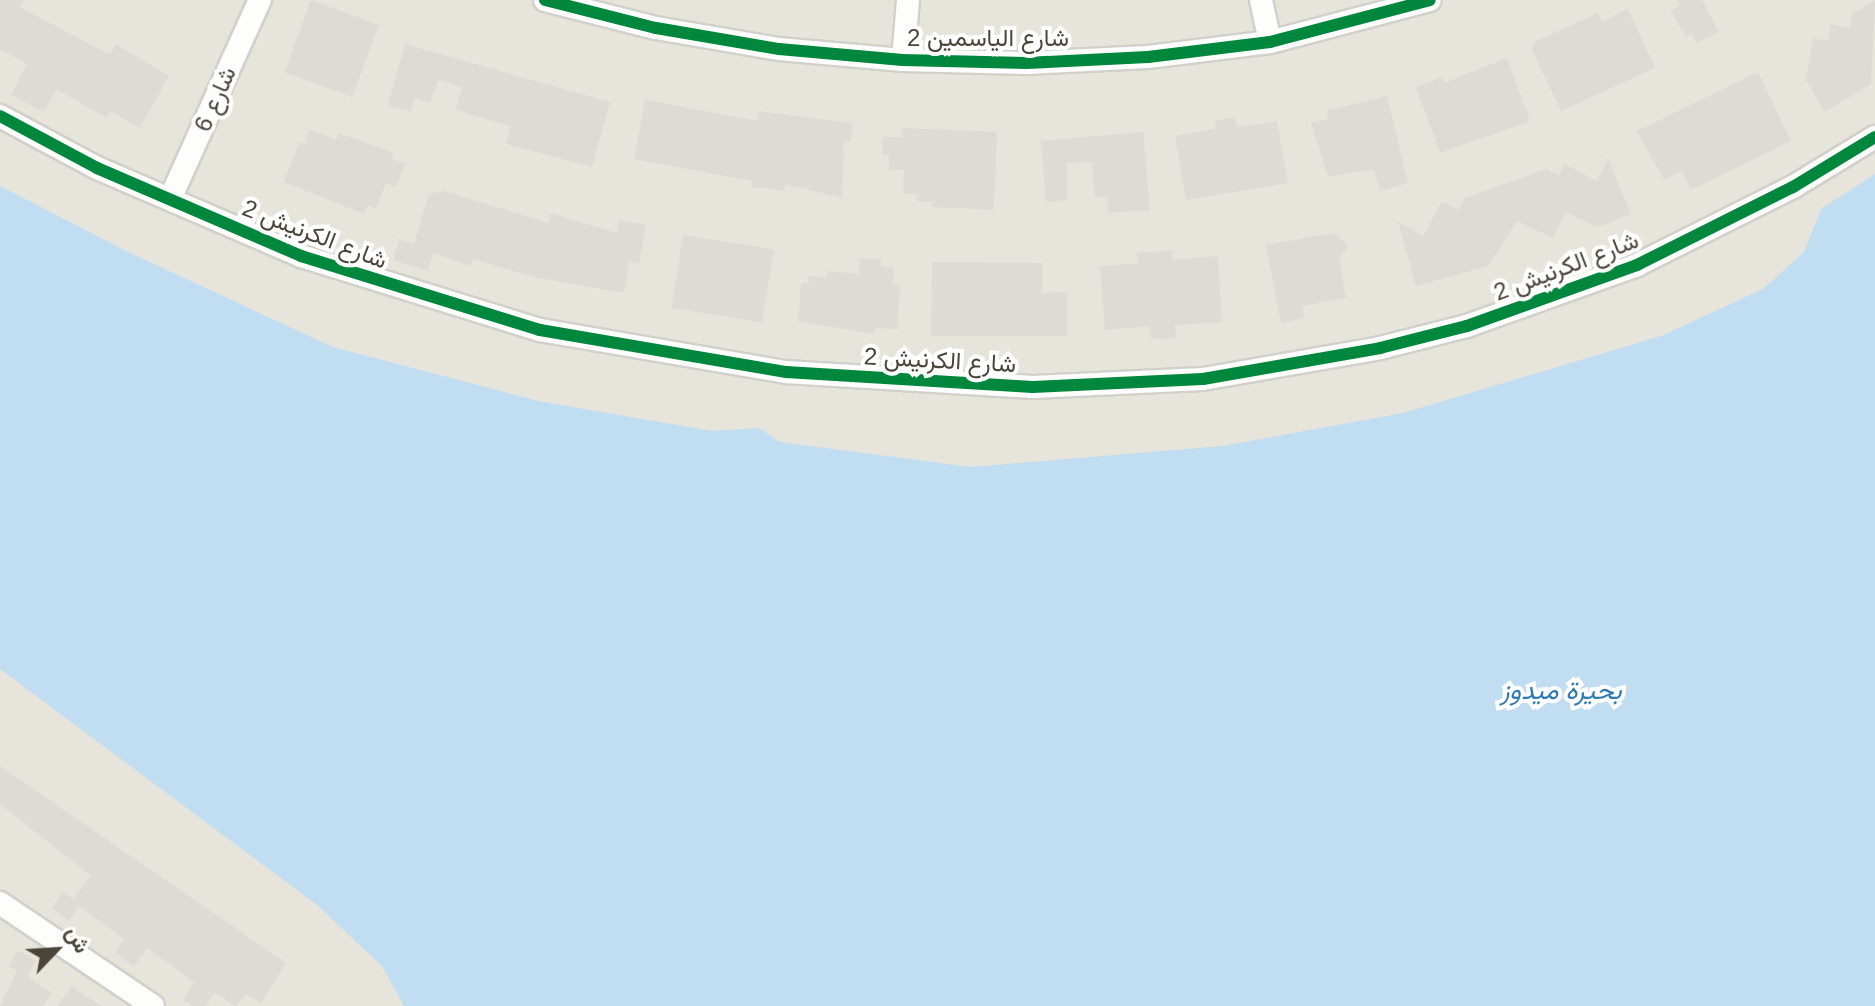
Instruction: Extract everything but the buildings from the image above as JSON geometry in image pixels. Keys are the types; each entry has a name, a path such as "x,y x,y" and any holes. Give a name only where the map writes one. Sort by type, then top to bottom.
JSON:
{"street":[{"name":"شارع 6","path":"170,199 260,0"},
{"name":"شارع الياسمين 2","path":"545,0 702,36 903,60 1026,63 1148,57 1270,42 1430,0"},
{"path":"903,60 908,0"},
{"path":"1261,0 1270,42"},
{"name":"شارع الكرنيش 2","path":"0,116 74,157 380,284 540,330 622,347 870,379 1112,385 1292,366 1481,321 1637,265 1793,187 1875,137"},
{"path":"0,903 153,1006"}],"shaded area":[{"path":"0,0 1875,0 1875,1006 0,1006"}],"water":[{"name":"بحيرة ميدوز","path":"1875,174 1875,1006 404,1006 382,966 317,905 0,669 0,186 128,252 333,347 538,401 712,431 759,428 780,442 971,467 1222,446 1403,413 1661,336 1763,289 1804,252 1821,209"}],"cycle path":[{"path":"545,0 656,28 779,49 903,60 1026,63 1148,57 1270,42 1430,0"},
{"path":"0,116 97,168 301,256 540,330 786,372 1033,387 1203,379 1380,348 1467,326 1637,265 1793,187 1875,137"}]}
